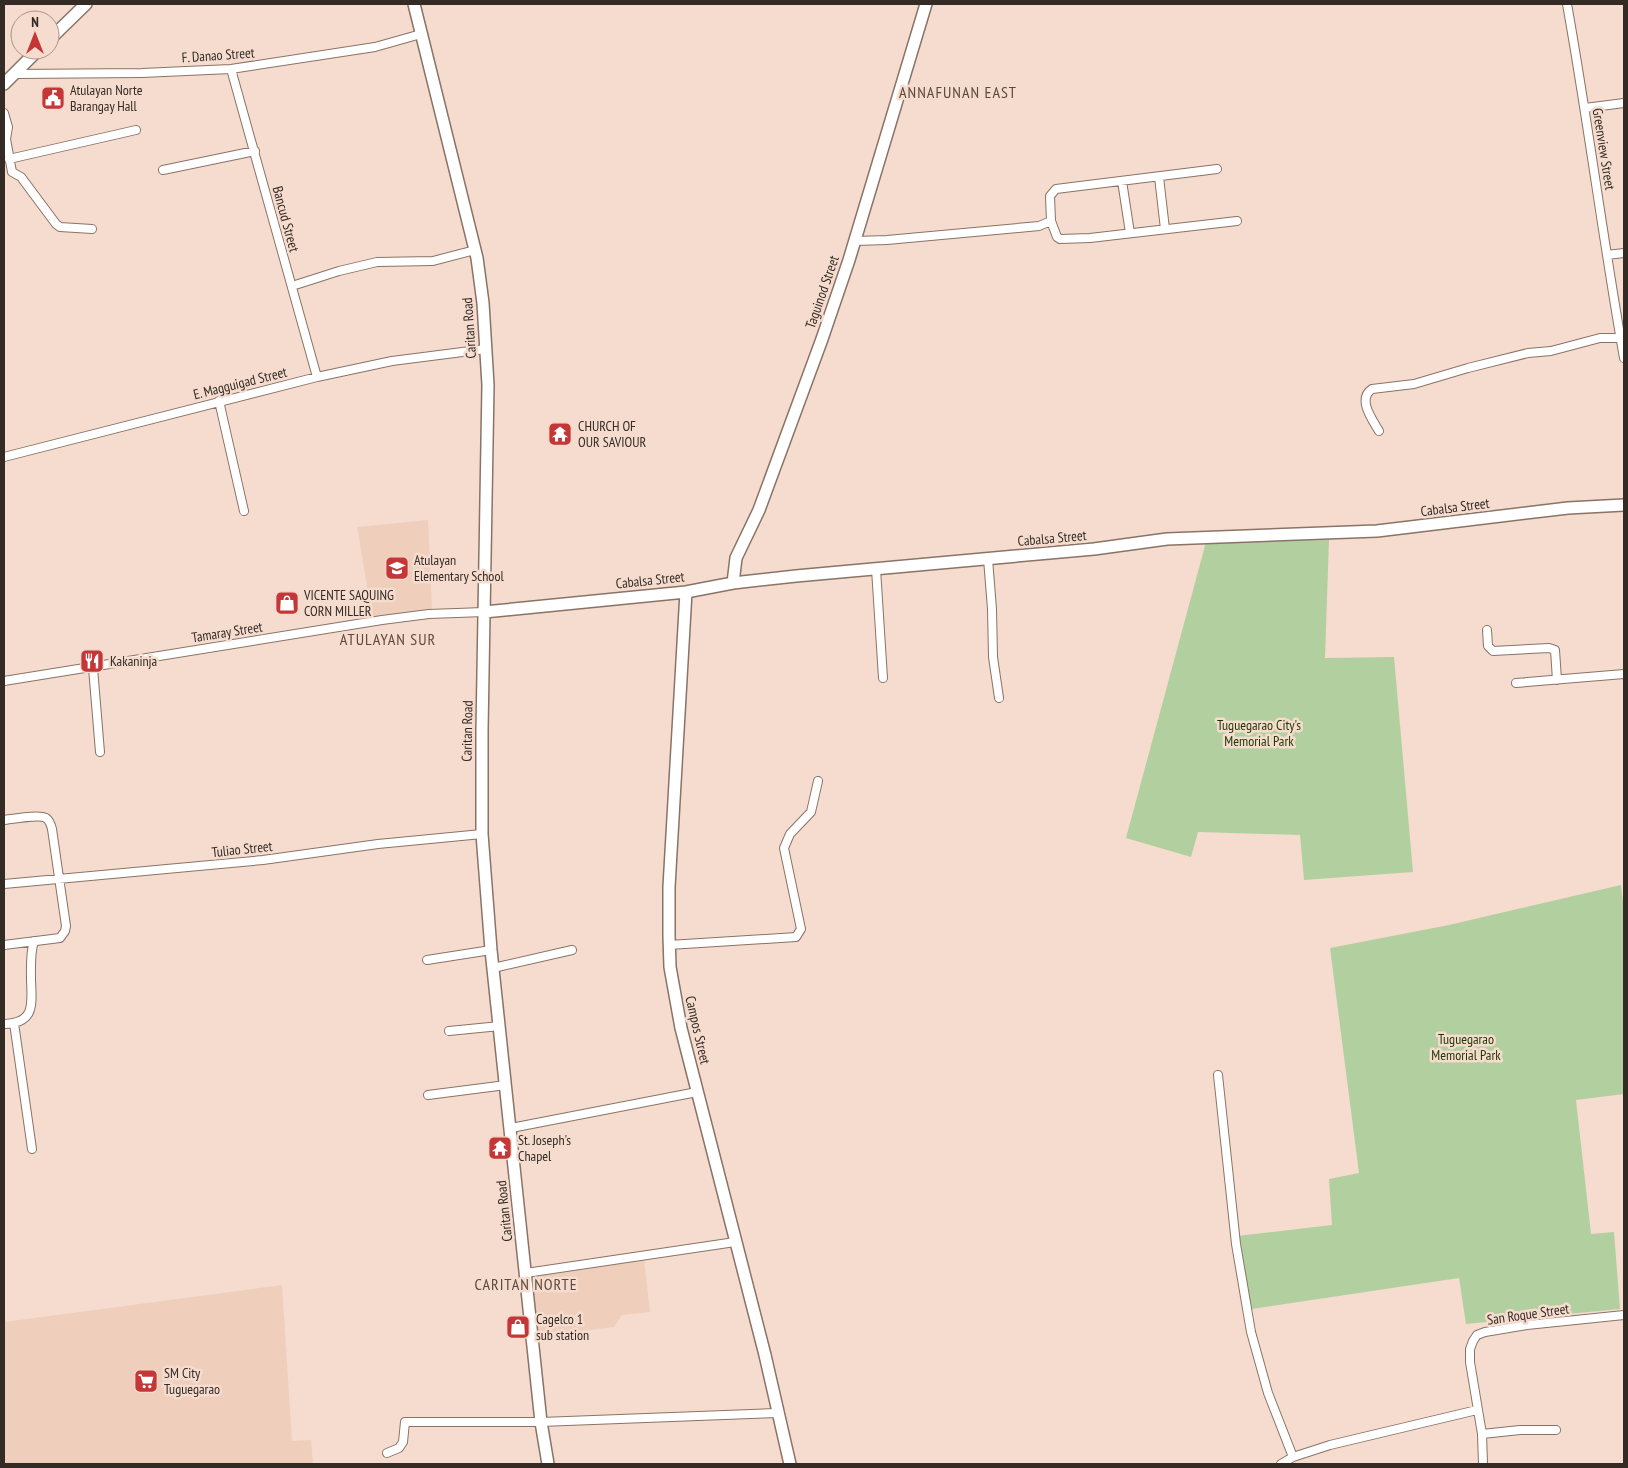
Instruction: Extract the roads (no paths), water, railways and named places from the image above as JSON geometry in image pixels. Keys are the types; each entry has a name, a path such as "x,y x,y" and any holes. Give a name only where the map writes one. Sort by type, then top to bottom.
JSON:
{"street":[{"name":"Caritan Road","path":"414,4 475,250 483,303 488,385 482,834 491,950 541,1422 548,1464"},
{"name":"Taguinod Street","path":"732,583 736,558 759,510 822,339 855,241 926,4"},
{"name":"Greenview Street","path":"1567,4 1624,358"},
{"path":"60,29 83,5"},
{"name":"F. Danao Street","path":"14,74 142,73 231,69 375,47 421,34"},
{"path":"4,84 28,60"},
{"name":"Bancud Street","path":"231,69 316,377"},
{"path":"1585,108 1624,103"},
{"path":"4,113 8,127 6,139 12,172 21,177 56,224 92,229"},
{"path":"9,159 136,130"},
{"path":"163,170 255,151"},
{"path":"1217,170 1053,190 1050,196 1051,221 1058,238 1090,238 1237,221"},
{"path":"1159,177 1165,229"},
{"path":"1122,181 1130,233"},
{"path":"855,241 887,240 1039,226 1051,221"},
{"path":"292,286 339,271 377,262 433,260 475,250"},
{"path":"1606,255 1624,253"},
{"path":"1379,431 1367,409 1366,397 1372,389 1414,384 1528,353 1551,351 1600,338 1621,338"},
{"name":"E. Magguigad Street","path":"4,457 316,377 392,361 486,349"},
{"path":"219,401 244,511"},
{"name":"Cabalsa Street","path":"484,612 686,592 732,583 1094,549 1167,540 1377,531 1568,508 1624,505"},
{"path":"988,559 993,657 999,698"},
{"path":"876,569 883,678"},
{"name":"Campos Street","path":"686,592 669,887 669,945 674,991 697,1092 765,1355 790,1464"},
{"name":"Tamaray Street","path":"4,681 382,620 429,614 484,612"},
{"path":"1487,630 1488,646 1493,651 1549,648 1555,650 1558,680"},
{"path":"93,668 100,752"},
{"path":"1516,683 1624,674"},
{"path":"669,945 796,937 801,929 784,848 790,834 811,812 818,781"},
{"path":"4,820 40,816 46,818 52,829 65,931 60,938 4,945"},
{"name":"Tuliao Street","path":"4,884 263,860 378,844 482,834"},
{"path":"4,1024 14,1023 26,1018 32,1006 31,953 34,941"},
{"path":"427,960 491,950"},
{"path":"493,968 572,950"},
{"path":"14,1023 32,1149"},
{"path":"448,1031 500,1026"},
{"path":"1218,1075 1236,1244 1251,1332 1268,1393 1293,1458"},
{"path":"428,1094 506,1085"},
{"path":"510,1128 697,1092"},
{"path":"526,1273 735,1242"},
{"name":"San Roque Street","path":"1483,1464 1482,1434 1470,1362 1470,1349 1477,1335 1527,1325 1624,1315"},
{"path":"1281,1464 1330,1445 1477,1410"},
{"path":"387,1453 399,1448 402,1442 405,1422 541,1422 778,1413"},
{"path":"1482,1434 1520,1430 1556,1430"}],"place":[{"name":"Atulayan Norte Barangay Hall","path":"53,98"},
{"name":"CHURCH OF OUR SAVIOUR","path":"560,434"},
{"name":"Atulayan Elementary School","path":"397,568"},
{"name":"VICENTE SAQUING CORN MILLER","path":"287,603"},
{"name":"Kakaninja","path":"92,661"},
{"name":"St. Joseph's Chapel","path":"500,1148"},
{"name":"Cagelco 1 sub station","path":"518,1327"},
{"name":"SM City Tuguegarao","path":"146,1381"}],"district":[{"name":"ANNAFUNAN EAST","path":"958,92"},
{"name":"ATULAYAN SUR","path":"388,639"},
{"name":"CARITAN NORTE","path":"526,1284"}],"park label":[{"name":"Tuguegarao City's Memorial Park","path":"1259,734"},
{"name":"Tuguegarao Memorial Park","path":"1466,1048"}]}
